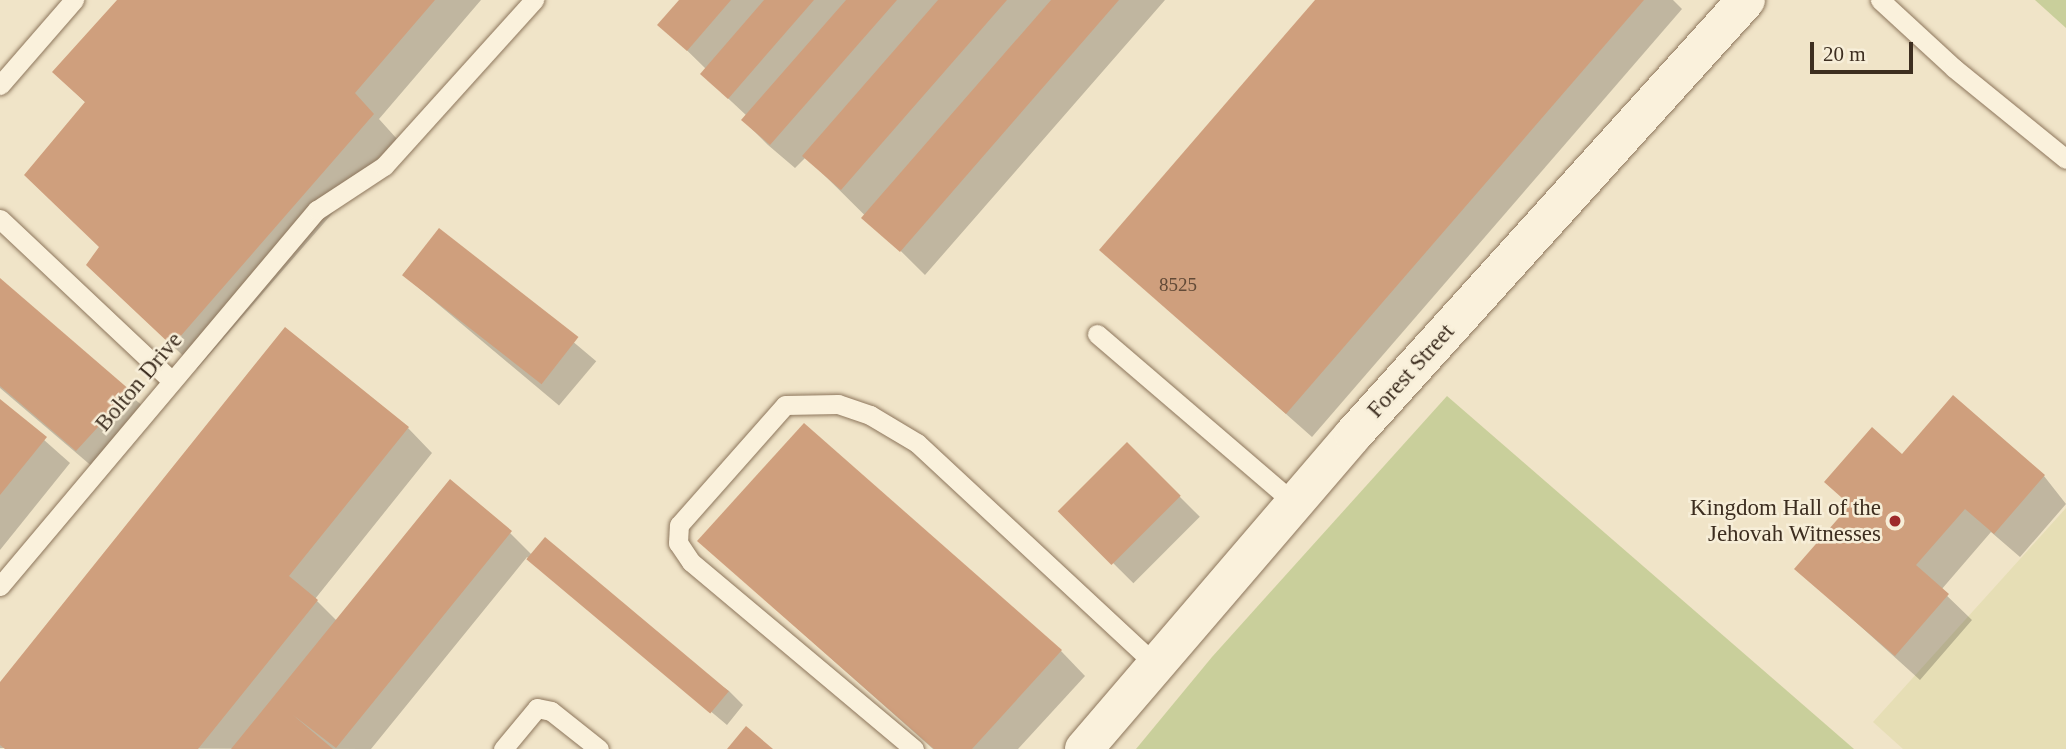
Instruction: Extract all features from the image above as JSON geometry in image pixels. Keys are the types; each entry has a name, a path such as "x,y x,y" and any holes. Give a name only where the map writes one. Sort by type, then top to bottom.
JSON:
{"street":[{"name":"Forest Street","path":"1084,749 1294,503 1746,0"}],"lane":[{"path":"0,85 74,0"},
{"name":"Bolton Drive","path":"0,586 171,380 317,211 384,166 534,0"},
{"path":"1880,0 1954,68 2066,159"},
{"path":"0,219 171,380"},
{"path":"1097,334 1294,503"},
{"path":"914,749 691,562 678,542 680,525 785,405 838,404 870,415 918,443 1156,665"},
{"path":"503,749 537,708 551,711 599,749"}],"shaded area":[{"path":"2066,508 2066,749 1903,749 1873,722"}],"green space":[{"path":"2035,0 2066,0 2066,28"},
{"path":"1447,396 1854,749 1136,749 1212,657"}],"building":[{"path":"117,0 435,0 355,93 374,114 172,346 86,265 99,247 24,175 85,102 52,72"},
{"path":"679,0 731,0 687,51 657,25"},
{"path":"764,0 814,0 728,99 700,74"},
{"path":"846,0 897,0 770,145 741,120"},
{"path":"938,0 1007,0 841,190 802,156"},
{"path":"1051,0 1119,0 900,252 861,218"},
{"path":"1315,0 1644,0 1286,414 1099,250"},
{"path":"439,228 578,337 542,384 402,275"},
{"path":"0,278 131,391 76,451 0,386"},
{"path":"285,327 409,427 289,576 318,600 198,749 5,749 0,745 0,682"},
{"name":"Kingdom Hall of the Jehovah Witnesses","path":"1953,395 2045,475 1994,534 1965,509 1916,565 1949,594 1895,656 1794,569 1850,505 1824,482 1872,427 1902,454"},
{"path":"0,399 47,437 0,495"},
{"path":"804,423 1062,650 972,749 934,749 697,541"},
{"path":"1127,442 1181,496 1111,565 1058,511"},
{"path":"450,479 512,531 336,748 293,715 333,749 231,749"},
{"path":"545,537 729,691 710,713 526,559"},
{"path":"746,726 773,749 727,749"}],"place":[{"name":"Kingdom Hall of the Jehovah Witnesses","path":"1895,521"}]}
